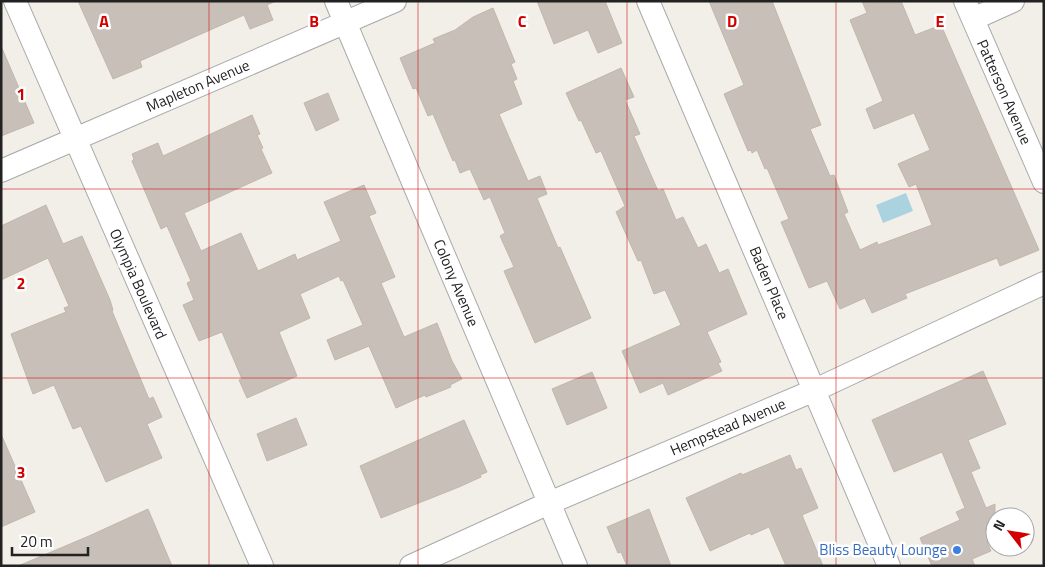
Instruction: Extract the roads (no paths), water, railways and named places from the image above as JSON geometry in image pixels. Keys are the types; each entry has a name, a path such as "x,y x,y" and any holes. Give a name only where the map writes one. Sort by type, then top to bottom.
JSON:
{"street":[{"name":"Olympia Boulevard","path":"15,1 262,566"},
{"name":"Colony Avenue","path":"336,1 576,566"},
{"name":"Mapleton Avenue","path":"1,171 394,1"},
{"name":"Baden Place","path":"648,1 889,566"},
{"path":"969,10 1013,1"},
{"name":"Patterson Avenue","path":"969,10 1044,182"},
{"name":"Hempstead Avenue","path":"411,566 549,503 815,390 1044,283"}],"water":[{"path":"906,193 913,211 883,223 876,205"}],"place":[{"name":"Bliss Beauty Lounge","path":"957,550"}]}
